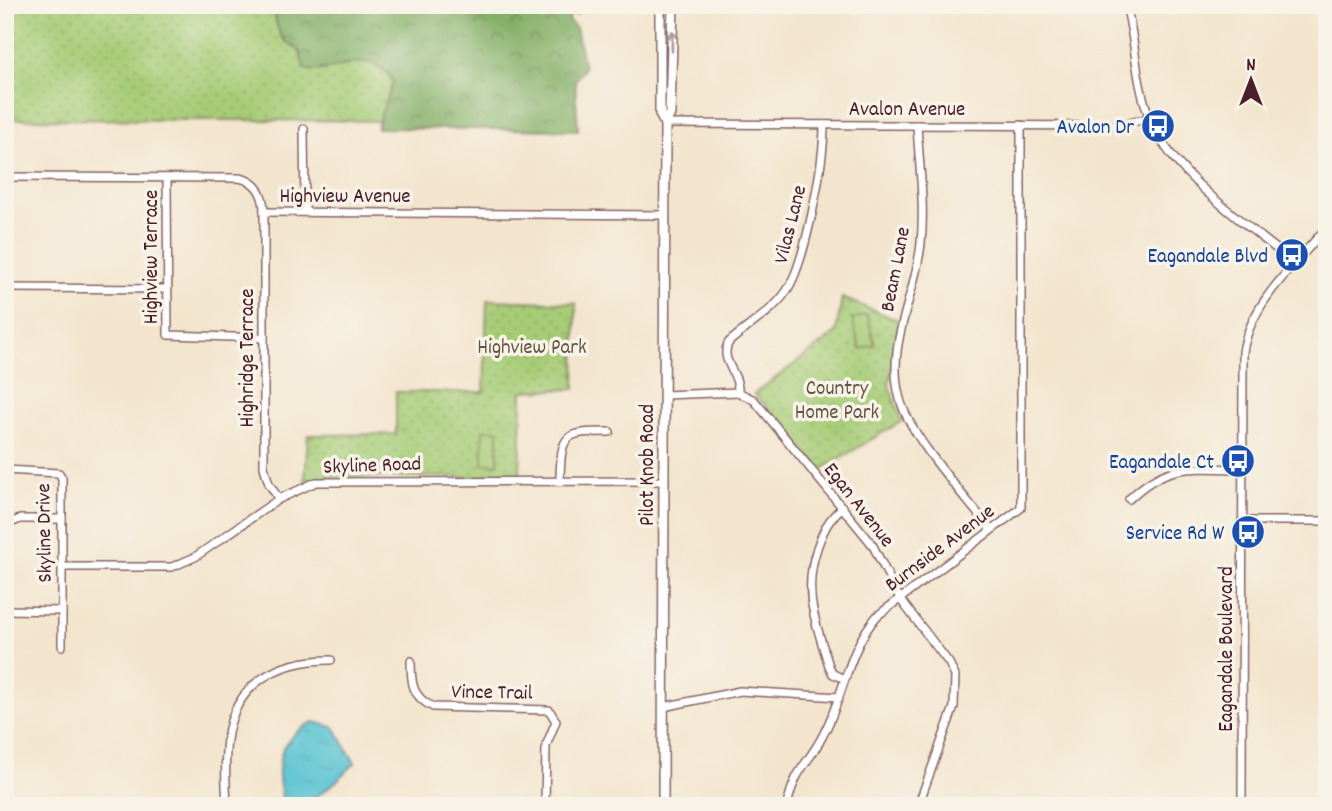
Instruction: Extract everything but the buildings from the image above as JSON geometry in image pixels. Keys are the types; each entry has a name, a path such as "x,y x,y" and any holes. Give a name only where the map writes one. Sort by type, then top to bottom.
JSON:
{"main road":[{"name":"Pilot Knob Road","path":"660,5 660,114 665,124"},
{"name":"Pilot Knob Road","path":"663,806 665,124 670,114 673,5"}],"street":[{"path":"1126,5 1133,31 1138,83 1149,118 1164,146 1187,173 1296,264"},
{"path":"660,69 671,69"},
{"name":"Avalon Avenue","path":"665,124 1116,126 1149,118"},
{"name":"Vilas Lane","path":"738,392 739,382 726,359 725,349 729,341 775,305 792,281 824,156 824,125"},
{"name":"Beam Lane","path":"917,125 921,242 899,335 895,376 900,401 916,432 991,530"},
{"name":"Burnside Avenue","path":"787,806 792,783 821,740 863,632 877,616 1021,508 1021,125"},
{"path":"304,129 305,211"},
{"name":"Highview Avenue","path":"5,177 247,180 261,192 264,212 664,215"},
{"name":"Highview Terrace","path":"167,178 168,335 264,338"},
{"name":"Highridge Terrace","path":"264,212 264,467 269,484 279,499"},
{"name":"Eagandale Boulevard","path":"1242,806 1242,469 1245,335 1257,310 1327,227"},
{"path":"5,288 167,289"},
{"path":"664,395 738,392"},
{"name":"Egan Avenue","path":"738,392 759,406 872,544 900,599 949,663 957,690 954,707 918,806"},
{"path":"560,480 560,448 566,437 577,432 610,432"},
{"path":"1129,499 1149,480 1168,471 1242,469"},
{"name":"Skyline Drive","path":"5,470 60,473 62,646"},
{"name":"Skyline Road","path":"62,567 172,567 195,556 279,499 316,482 664,481"},
{"path":"843,507 825,526 811,566 808,592 829,666 833,674 845,679"},
{"path":"5,525 20,519 62,519"},
{"path":"1242,521 1327,521"},
{"path":"5,610 62,611"},
{"path":"227,806 226,742 239,703 256,682 279,668 304,660 331,660"},
{"name":"Vince Trail","path":"411,661 413,689 424,702 433,707 549,710 556,721 545,752 545,806"},
{"path":"663,707 740,691 839,697"}],"green space":[{"path":"5,5 345,5 430,121 5,119"},
{"path":"272,5 580,5 578,14 569,15 569,22 576,28 584,68 575,81 578,130 377,128 393,81 384,70 364,62 330,69 304,69 299,50 281,36"},
{"name":"Country Home Park","path":"842,298 900,321 889,386 902,421 822,469 754,394 836,333"},
{"name":"Highview Park","path":"487,300 576,303 575,389 522,391 520,477 328,477 305,480 308,435 396,434 396,392 484,392"},
{"path":"867,315 875,345 860,349 852,319"},
{"path":"483,430 498,430 498,464 483,464"}],"water":[{"path":"314,722 334,727 355,763 332,785 313,798 293,803 283,801 279,776 281,754 292,736"}],"place":[{"name":"Avalon Dr","path":"1158,126"},
{"name":"Eagandale Blvd","path":"1292,255"},
{"name":"Eagandale Ct","path":"1238,461"},
{"name":"Service Rd W","path":"1248,532"}]}
